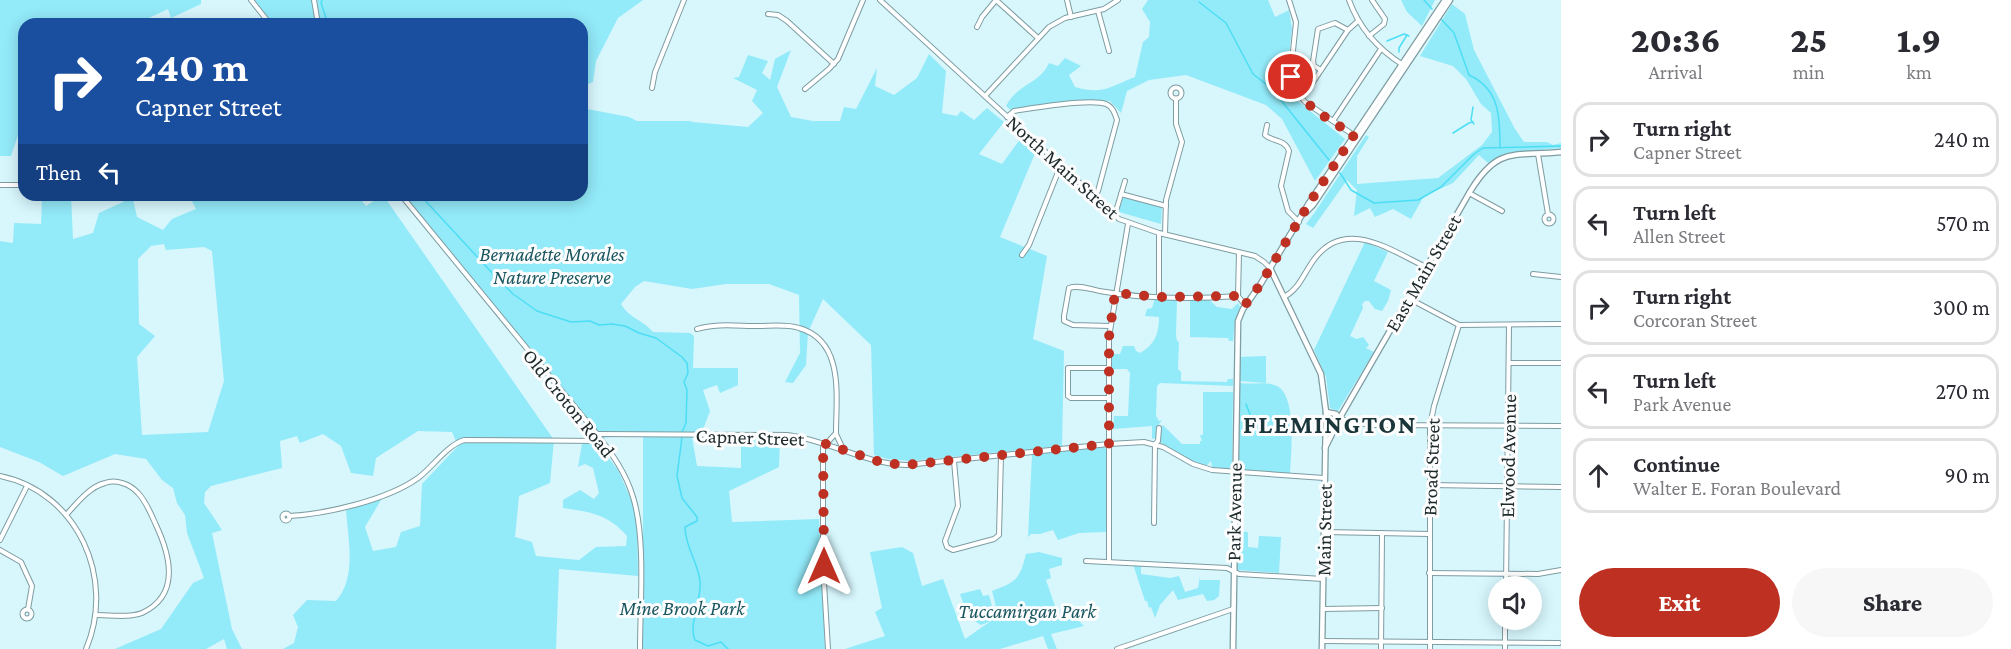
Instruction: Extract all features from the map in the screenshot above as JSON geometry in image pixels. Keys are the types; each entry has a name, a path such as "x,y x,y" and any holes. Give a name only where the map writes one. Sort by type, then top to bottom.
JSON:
{"street":[{"path":"251,0 265,18"},
{"path":"314,0 317,18"},
{"path":"652,87 655,72 684,0"},
{"path":"805,89 834,64 844,48 863,0"},
{"name":"North Main Street","path":"880,0 1113,215 1128,224 1260,259 1270,268"},
{"path":"977,27 996,0 1038,38"},
{"path":"1067,0 1071,17"},
{"path":"985,96 1049,27 1071,17 1098,11 1118,0"},
{"path":"1289,0 1296,22 1291,74 1297,93 1305,102 1356,136"},
{"path":"1348,0 1358,21 1369,36 1381,49 1404,66"},
{"path":"1369,36 1381,27 1385,19 1372,0"},
{"path":"1404,66 1445,0"},
{"path":"1404,66 1450,0"},
{"path":"1098,11 1104,40 1109,51"},
{"path":"768,14 778,15 787,21 834,64"},
{"path":"1297,93 1311,85 1348,30 1358,21"},
{"path":"1321,70 1314,66 1313,61 1318,30 1335,23 1348,30"},
{"path":"1333,121 1381,49"},
{"name":"Park Avenue","path":"1233,649 1237,328 1240,314 1302,216 1404,66"},
{"path":"1159,297 1162,233 1166,206 1182,142 1176,124 1176,99"},
{"path":"1007,117 1014,111 1072,103 1106,104 1114,111 1117,120 1098,191 1094,198"},
{"path":"1267,125 1265,135 1283,142 1289,151 1281,186 1288,211 1299,222"},
{"name":"East Main Street","path":"1325,448 1408,298 1483,171 1496,160 1512,155 1561,152"},
{"path":"1538,154 1548,214"},
{"path":"1022,255 1030,241 1060,166"},
{"path":"1113,215 1125,181"},
{"path":"0,185 18,185"},
{"path":"1469,193 1502,211"},
{"path":"1121,194 1166,206"},
{"name":"Old Croton Road","path":"406,201 597,434 625,477 638,516 640,649"},
{"path":"1109,562 1110,326 1128,224"},
{"path":"1284,297 1296,290 1312,262 1322,250 1331,244 1347,239 1369,240 1426,267"},
{"path":"1239,253 1238,296 1245,305"},
{"path":"1270,268 1321,374 1326,412 1336,414 1340,419 1371,425 1561,426"},
{"path":"1533,274 1561,276"},
{"path":"1261,283 1270,279 1277,280"},
{"path":"1110,326 1066,323 1064,316 1069,288 1074,286 1159,297 1238,296"},
{"path":"1408,298 1458,325 1561,324"},
{"name":"Broad Street","path":"1430,649 1430,426 1458,325"},
{"name":"Elwood Avenue","path":"1506,573 1509,325"},
{"path":"697,329 711,326 784,326 801,328 814,335 828,350 834,365 836,433 844,449"},
{"path":"1509,363 1561,363"},
{"path":"1109,368 1068,368 1068,396 1071,398 1109,398"},
{"name":"Main Street","path":"1322,649 1326,412"},
{"path":"1154,523 1155,444 1158,441 1159,428"},
{"path":"828,649 824,566 825,443 836,433"},
{"name":"Capner Street","path":"597,434 787,435 825,443 890,464 906,465 1144,442 1155,444 1199,466 1224,472 1324,477"},
{"path":"289,516 341,508 401,488 426,472 456,444 464,440 602,441"},
{"path":"954,461 958,506 945,541 947,546 953,550 994,539 999,535 1001,455"},
{"path":"0,476 27,486 50,499 75,525 90,554 96,580 96,615 86,649"},
{"path":"66,515 92,489 106,482 124,483 139,493 150,511 170,562 165,591 154,606 140,614 96,615"},
{"path":"1430,485 1561,487"},
{"path":"0,540 27,486"},
{"path":"1324,532 1430,534"},
{"path":"1381,649 1382,533"},
{"path":"0,550 21,562 32,586 28,609"},
{"path":"1086,561 1228,568 1239,574 1323,579"},
{"path":"1429,573 1538,574 1561,570"},
{"path":"1323,609 1382,608"},
{"path":"1117,649 1233,609"},
{"path":"1505,630 1505,649"},
{"path":"1322,641 1559,643"}],"green space":[{"path":"0,0 201,0 201,4 171,18 168,9 149,18 18,18 18,135 11,156 0,156"},
{"path":"254,0 643,0 618,18 596,61 593,82 588,84 588,18 268,18"},
{"path":"1148,0 1268,0 1275,17 1289,10 1292,29 1286,80 1295,99 1345,139 1315,181 1282,119 1266,105 1186,75 1149,80 1127,91 1121,113 1110,101 1087,100 1012,111 1006,106 1016,93 1040,76 1049,63 1058,66 1065,58 1081,66 1069,75 1075,87 1099,90 1135,77 1143,42 1149,37 1150,22 1142,9"},
{"path":"1401,0 1435,0 1422,26 1407,12"},
{"path":"1452,4 1465,14 1474,50 1524,142 1547,142 1553,145 1561,143 1561,148 1507,153 1488,163 1479,155 1453,183 1424,196 1411,219 1393,209 1375,217 1370,208 1354,216 1357,190 1347,180 1313,228 1306,224 1366,135 1369,137 1357,156 1357,184 1438,178 1482,145 1492,132 1491,113 1481,104 1466,79 1453,66 1420,56"},
{"name":"Bernadette Morales Nature Preserve","path":"791,50 777,87 791,117 813,121 840,121 844,107 856,109 877,68 875,86 894,95 917,78 929,54 946,71 942,113 957,116 961,111 974,120 987,108 1004,122 979,154 1002,164 1021,138 1036,151 1000,237 1047,256 1033,339 1064,351 1062,446 909,461 874,455 871,345 823,299 808,332 806,365 793,383 785,382 800,353 799,295 769,284 726,284 692,289 644,281 635,287 621,304 625,309 653,332 690,333 694,336 693,368 738,368 738,385 720,393 717,385 703,390 710,411 702,432 654,432 603,438 409,201 588,201 588,109 629,117 637,121 691,121 748,127 763,113 752,101 757,90 733,78 739,77 748,55 768,61 762,73 770,80 775,59"},
{"path":"1122,196 1162,207 1161,224 1119,212"},
{"path":"42,201 71,201 73,239 93,233 99,213 124,201 133,201 137,217 163,230 172,219 196,209 192,201 362,201 366,206 374,201 387,201 554,440 550,483 519,496 515,537 532,542 536,556 579,560 596,547 626,546 627,536 613,523 598,515 563,508 563,500 580,490 594,499 599,493 593,468 585,464 578,467 582,444 598,444 618,470 637,513 638,576 559,569 556,649 283,649 294,643 298,627 293,615 307,600 336,601 343,592 350,557 346,510 384,495 365,527 373,551 396,547 401,532 420,526 422,484 458,446 452,432 418,431 376,458 373,476 351,473 341,446 323,434 300,443 297,436 280,441 282,468 211,486 205,492 204,503 222,530 212,533 232,629 242,649 227,649 224,639 206,649 115,649 161,629 193,583 204,578 187,533 185,515 177,503 173,488 162,480 146,459 115,454 63,476 39,462 0,447 0,241 13,243 14,223 41,224","holes":["164,244 166,250 204,247 212,251 224,381 208,432 142,435 137,357 155,336 139,324 138,259 151,246"]},
{"path":"1365,242 1388,252 1374,281 1391,290 1382,311 1375,309 1369,301 1362,304 1363,308 1350,336 1357,339 1363,337 1369,345 1366,348 1374,352 1338,411 1330,408 1326,377 1314,350"},
{"path":"1155,298 1207,298 1217,307 1232,309 1238,303 1240,307 1235,319 1233,341 1229,341 1228,338 1190,337 1190,301 1177,300 1176,335 1179,342 1178,369 1181,372 1181,381 1227,382 1228,379 1233,379 1233,386 1160,383 1157,386 1156,416 1159,421 1162,420 1157,427 1156,438 1152,439 1152,426 1113,429 1114,416 1128,416 1130,373 1127,369 1111,369 1112,354 1120,354 1123,346 1134,346 1140,353 1153,342 1159,317 1145,316 1147,309 1152,308"},
{"path":"1266,356 1266,383 1239,381 1240,357"},
{"path":"1240,383 1264,383 1277,386 1288,401 1292,440 1290,474 1238,468"},
{"path":"1203,392 1233,392 1232,466 1229,469 1212,467 1211,461 1206,466 1188,459 1160,442 1160,430 1163,425 1182,444 1200,444 1202,441 1200,435 1203,435"},
{"name":"Mine Brook Park","path":"643,437 692,437 697,466 741,468 741,438 780,440 779,467 729,491 732,522 819,519 825,649 643,649"},
{"path":"1104,447 1106,449 1106,532 1079,533 1058,540 1053,530 1031,534 1028,537 1032,455"},
{"path":"1238,531 1248,532 1248,547 1258,548 1259,536 1281,537 1279,573 1237,570"},
{"name":"Tuccamirgan Park","path":"902,547 913,553 922,586 943,579 965,639 991,621 981,625 973,619 965,608 960,594 980,589 983,596 989,595 993,610 988,614 992,620 998,614 992,591 1007,585 1016,578 1022,569 1026,554 1039,552 1062,558 1062,565 1049,569 1051,578 1046,580 1059,618 1071,615 1084,626 1051,634 1057,649 1048,649 1043,636 1000,649 845,649 885,636 875,612 882,608 870,552"},
{"path":"1133,564 1141,564 1141,574 1170,578 1179,576 1185,592 1198,588 1200,576 1200,580 1220,580 1219,596 1207,601 1203,594 1178,600 1173,590 1160,605 1155,618 1151,607 1149,608 1145,601"}],"waterway":[{"path":"322,0 326,18"},
{"path":"1424,0 1432,9"},
{"path":"1199,2 1226,23 1253,74 1272,89 1329,160"},
{"path":"1441,19 1454,33 1469,75 1487,88 1492,96 1500,126 1500,148"},
{"path":"1387,41 1404,34 1409,36"},
{"path":"1399,52 1407,35"},
{"path":"1473,107 1471,120 1474,124"},
{"path":"1453,133 1473,122"},
{"path":"1340,173 1351,190 1374,203 1418,200 1441,187 1483,148 1561,146"},
{"path":"426,201 513,294 537,311 571,322 590,321 599,325 625,326 656,338 682,357 687,363 688,373 684,382 687,390 686,423 682,432"},
{"path":"1246,404 1251,417"},
{"path":"682,437 677,476 682,498 697,517 697,521 685,527 687,541 700,581 693,634 695,640 708,646 721,642 728,649"}],"district":[{"name":"FLEMINGTON","path":"1330,424"}],"route":[{"path":"824,566 823,443 883,463 906,465 1109,444 1109,337 1115,293 1159,297 1238,296 1245,305 1257,290 1354,135 1305,102 1297,93 1291,77"}]}
